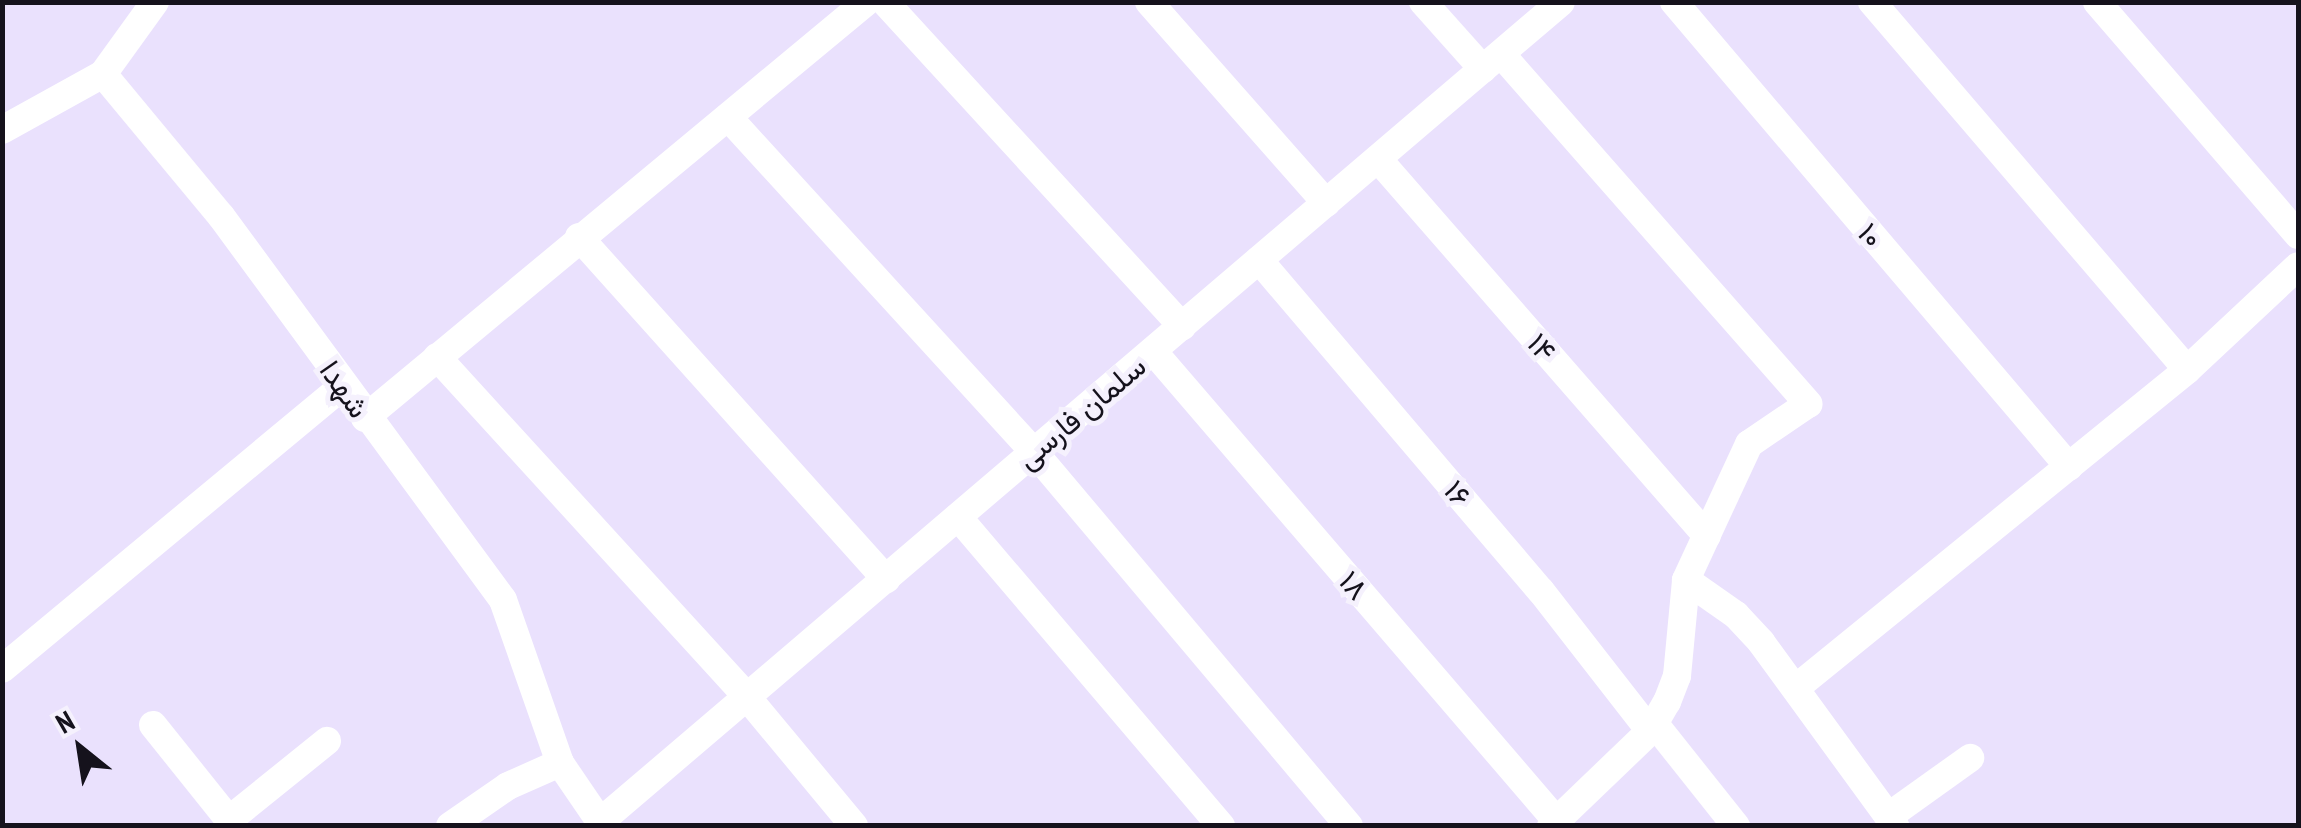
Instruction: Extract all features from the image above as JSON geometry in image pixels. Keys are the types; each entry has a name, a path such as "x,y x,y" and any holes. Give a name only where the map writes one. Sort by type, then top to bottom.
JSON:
{"street":[{"path":"2,130 102,74 156,2"},
{"path":"366,418 866,2"},
{"path":"884,2 1182,326"},
{"path":"1149,2 1326,203"},
{"path":"1423,2 1492,61 1808,404 1750,444 1686,580 1677,676 1652,727 1553,822"},
{"name":"سلمان فارسی","path":"602,824 1561,2"},
{"name":"۱۰","path":"1674,2 2068,467"},
{"path":"1872,2 2187,370"},
{"path":"2097,2 2298,235"},
{"name":"شهدا","path":"102,74 221,216 342,386 503,600 560,763 602,824"},
{"path":"728,117 1034,452 1350,826"},
{"name":"۱۴","path":"1378,159 1707,536"},
{"path":"579,237 886,578"},
{"name":"۱۶","path":"1259,260 1736,826"},
{"path":"1797,687 2187,370 2298,266"},
{"name":"۱۸","path":"1153,350 1553,822"},
{"path":"437,357 747,698 854,826"},
{"path":"2,669 342,386"},
{"path":"958,517 1221,826"},
{"path":"1686,580 1736,615 1797,687 1892,821 1970,758"},
{"path":"153,724 232,823 327,741"},
{"path":"450,826 508,786 560,763"}]}
